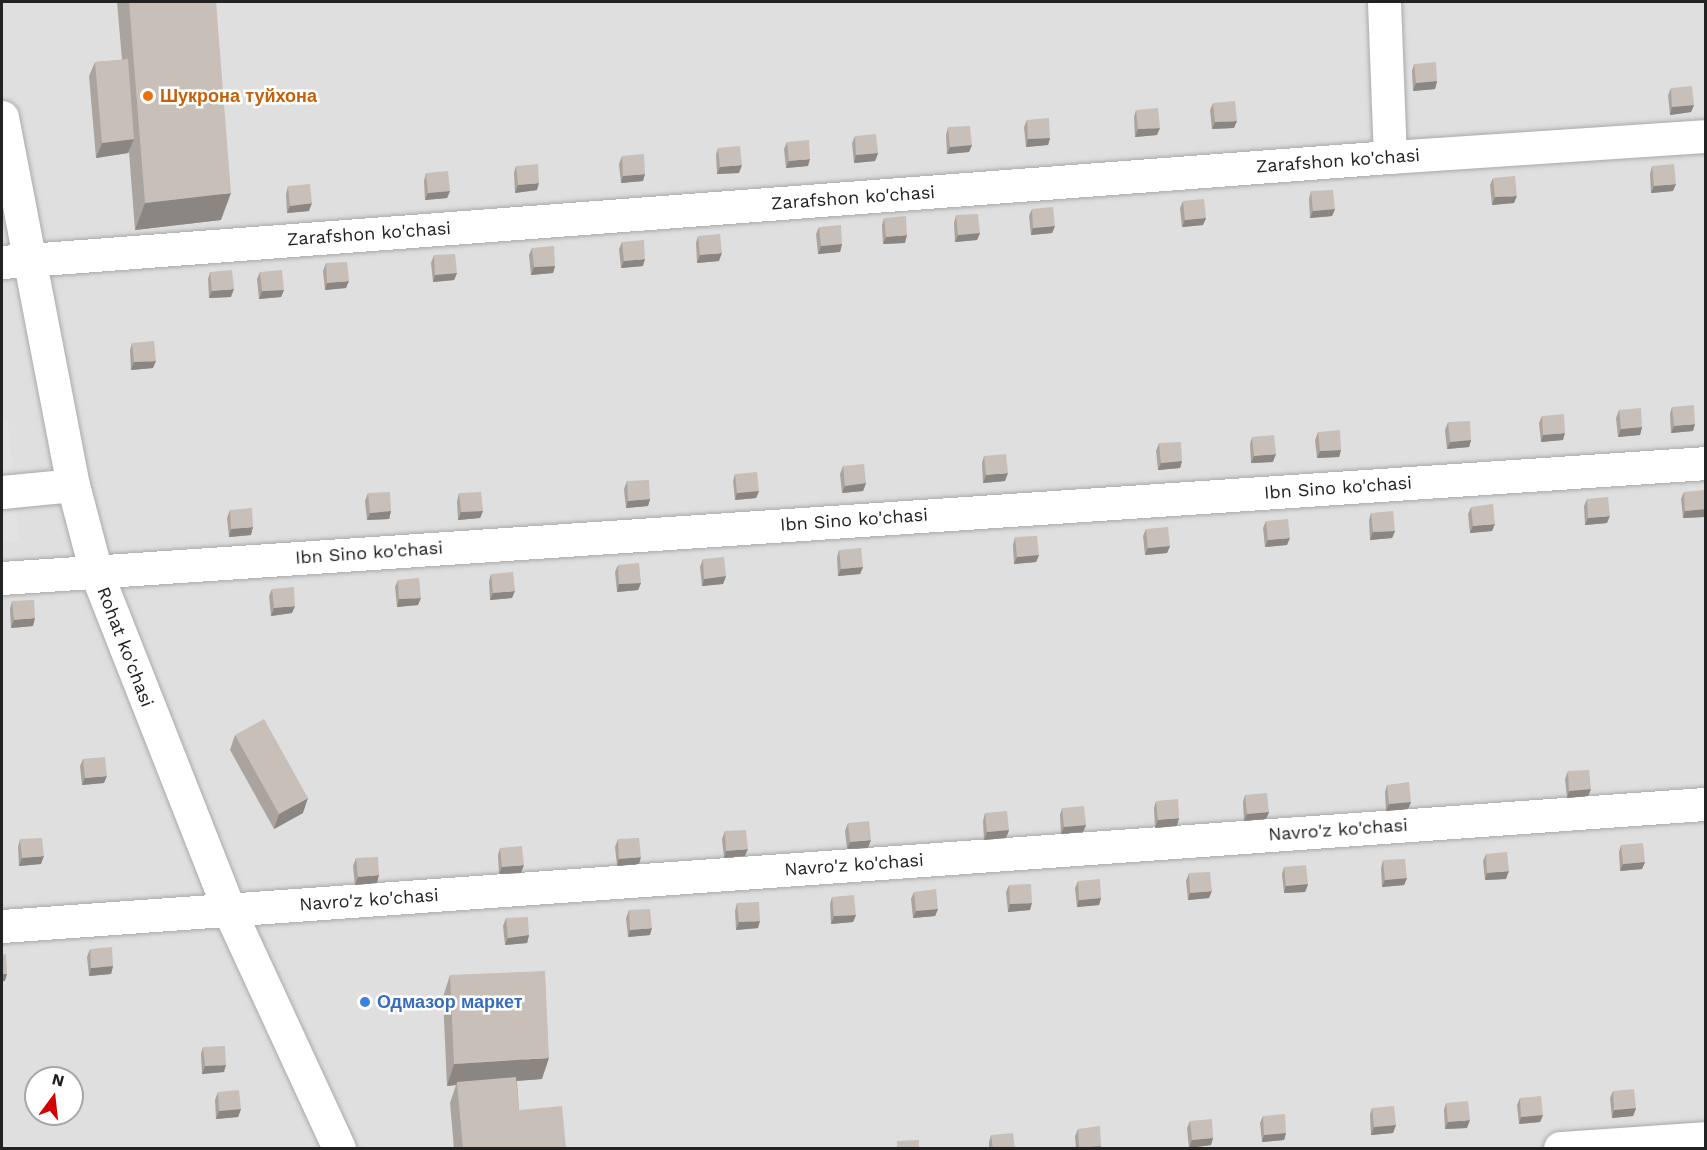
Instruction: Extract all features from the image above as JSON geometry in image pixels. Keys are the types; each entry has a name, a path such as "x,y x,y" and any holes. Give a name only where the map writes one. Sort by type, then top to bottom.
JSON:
{"street":[{"path":"1384,2 1390,157"},
{"name":"Rohat ko'chasi","path":"2,117 15,261 96,572 229,910 339,1149"},
{"name":"Zarafshon ko'chasi","path":"15,261 1390,157 1706,136"},
{"name":"Ibn Sino ko'chasi","path":"2,578 1706,463"},
{"path":"2,492 73,486"},
{"name":"Navro'z ko'chasi","path":"2,926 1706,804"},
{"path":"1560,1149 1706,1138"}],"shaded area":[{"path":"2,2 1705,2 1705,1148 2,1148"},
{"path":"8,421 19,541 2,542 2,422"}],"building":[{"path":"129,2 216,2 231,193 145,203"},
{"path":"128,59 134,139 102,143 95,62"},
{"path":"1436,62 1437,81 1416,83 1414,64"},
{"path":"1692,86 1694,105 1672,107 1671,88"},
{"path":"1235,101 1237,121 1215,122 1213,103"},
{"path":"1158,108 1160,128 1138,129 1136,110"},
{"path":"1049,118 1050,138 1028,139 1027,120"},
{"path":"970,126 972,145 950,147 948,127"},
{"path":"876,134 878,153 856,155 855,136"},
{"path":"809,140 810,159 789,161 787,142"},
{"path":"740,146 742,165 720,167 718,148"},
{"path":"644,154 645,174 623,176 622,156"},
{"path":"538,164 539,183 518,185 516,166"},
{"path":"1674,164 1676,184 1654,186 1652,166"},
{"path":"448,171 450,191 428,193 426,173"},
{"path":"1515,176 1517,196 1495,197 1493,178"},
{"path":"310,184 312,203 290,206 288,186"},
{"path":"1333,190 1335,209 1313,211 1311,191"},
{"path":"1204,199 1206,218 1185,220 1183,201"},
{"path":"1053,207 1055,226 1033,228 1032,209"},
{"path":"978,214 980,233 958,235 956,215"},
{"path":"906,216 907,235 886,237 884,218"},
{"path":"841,225 842,244 821,246 819,227"},
{"path":"720,234 722,253 700,255 698,236"},
{"path":"644,240 645,259 624,261 622,242"},
{"path":"554,246 555,266 534,267 532,248"},
{"path":"455,254 457,273 435,275 434,255"},
{"path":"347,262 349,281 327,283 326,263"},
{"path":"232,270 234,289 212,291 210,272"},
{"path":"282,270 284,290 262,291 260,272"},
{"path":"154,341 156,361 134,362 132,343"},
{"path":"1694,405 1695,424 1674,426 1672,407"},
{"path":"1641,408 1642,427 1621,429 1619,410"},
{"path":"1564,414 1565,433 1543,435 1542,416"},
{"path":"1470,421 1471,440 1450,442 1448,422"},
{"path":"1340,430 1341,450 1320,451 1318,432"},
{"path":"1274,435 1276,454 1254,456 1252,437"},
{"path":"1181,442 1182,461 1161,463 1159,443"},
{"path":"1006,454 1008,473 986,475 984,456"},
{"path":"864,464 866,483 845,486 843,466"},
{"path":"757,472 759,491 737,493 735,474"},
{"path":"649,480 650,499 628,501 627,481"},
{"path":"1705,490 1706,509 1685,511 1684,492"},
{"path":"390,492 391,511 370,513 368,493"},
{"path":"481,492 483,511 461,512 459,493"},
{"path":"1608,497 1610,516 1588,518 1587,499"},
{"path":"1493,504 1495,524 1473,526 1471,507"},
{"path":"252,508 253,527 231,529 230,510"},
{"path":"1393,511 1395,531 1373,532 1371,513"},
{"path":"1288,519 1290,538 1268,540 1266,521"},
{"path":"1168,527 1170,546 1148,548 1146,529"},
{"path":"1037,536 1039,555 1017,557 1015,537"},
{"path":"861,548 863,567 841,569 839,550"},
{"path":"724,557 726,576 704,579 703,559"},
{"path":"639,563 641,583 619,584 618,565"},
{"path":"513,572 515,591 493,593 491,574"},
{"path":"419,578 421,598 399,599 398,580"},
{"path":"294,587 295,606 274,608 272,589"},
{"path":"34,600 35,618 14,620 12,601"},
{"path":"264,719 308,798 279,814 235,735"},
{"path":"105,757 107,776 85,778 83,759"},
{"path":"1589,770 1591,789 1569,791 1568,771"},
{"path":"1409,782 1411,802 1389,804 1387,785"},
{"path":"1267,793 1269,812 1247,814 1245,795"},
{"path":"1178,799 1179,818 1158,820 1156,801"},
{"path":"1084,806 1086,825 1064,827 1062,808"},
{"path":"1007,811 1009,830 987,832 985,813"},
{"path":"869,821 871,840 850,842 848,823"},
{"path":"746,830 748,849 726,851 725,831"},
{"path":"42,838 44,856 22,858 20,839"},
{"path":"639,838 641,857 619,859 618,839"},
{"path":"1643,843 1645,862 1623,864 1621,845"},
{"path":"522,846 524,865 502,867 500,848"},
{"path":"1507,852 1509,871 1487,873 1486,854"},
{"path":"378,857 379,875 358,877 356,858"},
{"path":"1405,859 1407,878 1385,880 1383,860"},
{"path":"1306,865 1308,884 1286,886 1284,867"},
{"path":"1210,872 1212,891 1190,893 1189,873"},
{"path":"1100,879 1101,898 1079,900 1078,881"},
{"path":"1031,884 1032,903 1010,904 1009,885"},
{"path":"936,889 938,909 916,911 914,892"},
{"path":"854,895 856,915 834,916 832,897"},
{"path":"759,902 760,921 739,922 737,903"},
{"path":"650,909 652,928 630,930 629,910"},
{"path":"528,917 529,935 508,938 506,918"},
{"path":"112,947 113,966 91,968 90,949"},
{"path":"6,954 7,974 2,974 2,955"},
{"path":"545,971 549,1058 454,1064 450,975"},
{"path":"225,1046 226,1065 205,1066 203,1047"},
{"path":"516,1077 519,1110 562,1106 566,1149 463,1149 457,1082"},
{"path":"1634,1089 1636,1108 1614,1110 1613,1091"},
{"path":"239,1090 241,1109 219,1111 218,1092"},
{"path":"1541,1096 1543,1115 1521,1117 1520,1098"},
{"path":"1468,1101 1470,1120 1448,1122 1446,1103"},
{"path":"1394,1106 1396,1125 1374,1127 1372,1108"},
{"path":"1285,1114 1286,1133 1264,1135 1263,1116"},
{"path":"1212,1119 1213,1138 1192,1140 1190,1121"},
{"path":"1100,1126 1101,1146 1079,1148 1078,1129"},
{"path":"1013,1133 1015,1149 993,1149 991,1135"},
{"path":"919,1140 919,1149 897,1149 897,1141"}],"place":[{"name":"Шукрона туйхона","path":"148,96"},
{"name":"Одмазор маркет","path":"365,1002"}]}
